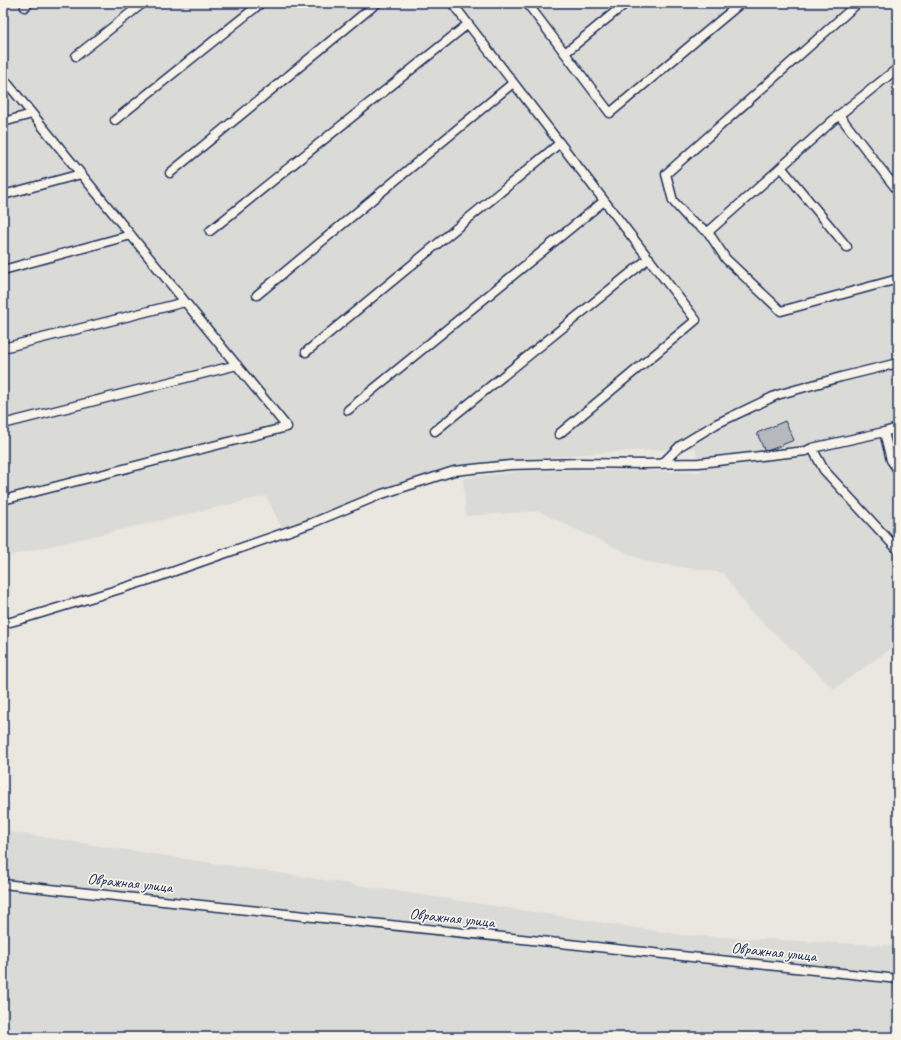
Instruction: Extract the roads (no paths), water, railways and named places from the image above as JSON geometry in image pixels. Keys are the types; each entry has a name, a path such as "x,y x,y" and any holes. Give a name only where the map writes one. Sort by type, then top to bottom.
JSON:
{"lane":[{"path":"76,56 143,3"},
{"path":"115,120 261,3"},
{"path":"170,173 376,3"},
{"path":"452,3 696,320 560,434"},
{"path":"527,3 610,113 742,3"},
{"path":"565,53 626,3"},
{"path":"858,3 666,174 673,201 689,219 708,232 726,259 781,311 898,279"},
{"path":"210,231 468,24"},
{"path":"708,232 839,115 898,68"},
{"path":"3,78 287,427 3,500"},
{"path":"257,295 513,83"},
{"path":"3,122 32,114"},
{"path":"839,115 898,191"},
{"path":"306,352 560,143"},
{"path":"781,167 847,247"},
{"path":"3,195 81,174"},
{"path":"348,410 604,201"},
{"path":"3,270 131,235"},
{"path":"435,431 649,258"},
{"path":"3,348 185,302"},
{"path":"662,464 680,446 716,424 777,395 898,363"},
{"path":"3,424 236,365"},
{"path":"3,624 149,580 312,523 382,494 454,471 510,465 581,463 662,464 724,461 806,451 812,448 898,428"},
{"path":"884,432 891,460 898,470"},
{"path":"812,448 824,470 898,550"},
{"name":"Овражная улица","path":"3,884 898,979"}]}
